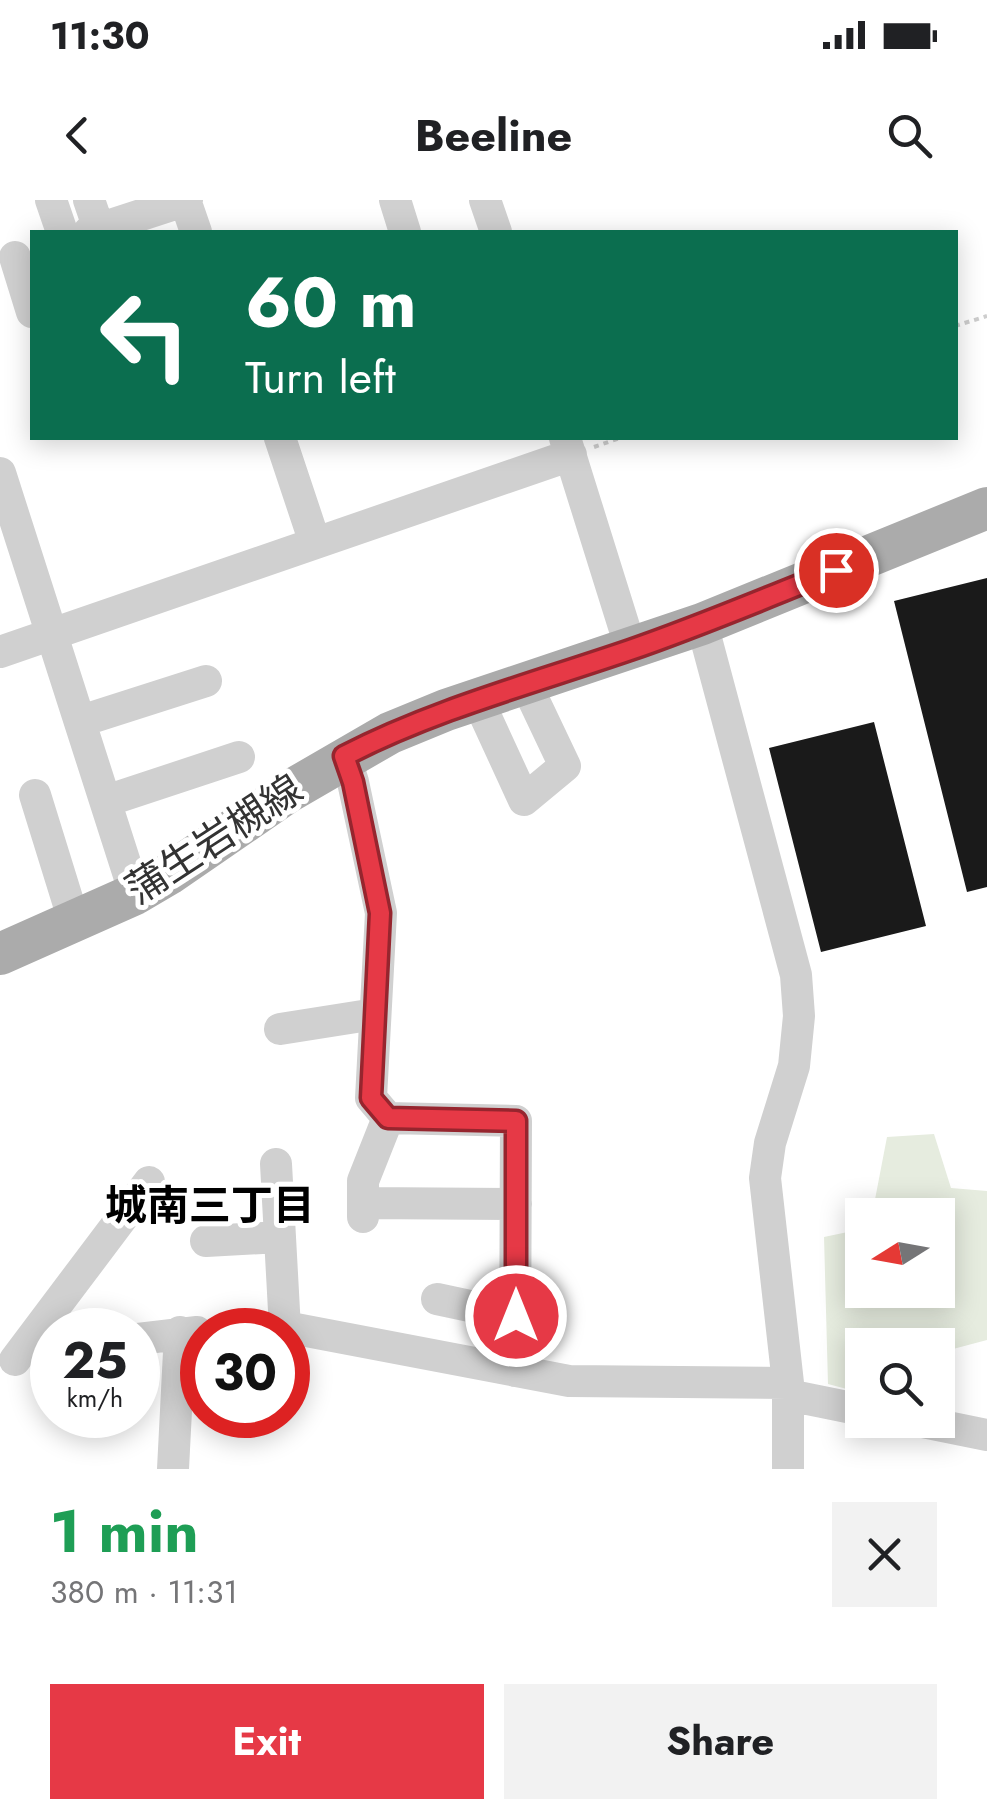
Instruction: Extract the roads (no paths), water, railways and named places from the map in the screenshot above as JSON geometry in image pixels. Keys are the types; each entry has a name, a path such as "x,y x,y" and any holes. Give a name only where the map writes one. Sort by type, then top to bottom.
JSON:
{"main road":[{"name":"蒲生岩槻線","path":"0,954 135,894 344,756 390,732 702,624 987,508"}],"street":[{"path":"51,200 61,230"},
{"path":"92,221 186,200 195,230"},
{"path":"395,200 404,230"},
{"path":"485,200 495,230"},
{"path":"16,257 30,305"},
{"path":"281,440 315,543"},
{"path":"0,652 315,543 568,446 631,650"},
{"path":"0,473 135,894"},
{"path":"702,624 796,975 799,1016 794,1066 770,1143 765,1178 788,1389 788,1469"},
{"path":"81,721 206,681"},
{"path":"478,700 524,800 565,766 526,684"},
{"path":"344,756 380,913 371,1098 388,1118 516,1121 515,1371"},
{"path":"106,801 239,757"},
{"path":"35,796 74,920"},
{"path":"280,1029 375,1014"},
{"path":"388,1118 363,1181 363,1210 516,1204"},
{"path":"276,1164 283,1308"},
{"path":"8,1362 150,1182"},
{"path":"206,1242 280,1237"},
{"path":"437,1299 516,1316"},
{"path":"310,1334 570,1381 788,1389 845,1405"},
{"path":"173,1469 180,1416"},
{"path":"955,1429 987,1435"}],"district":[{"name":"城南三丁目","path":"210,1205"}]}
